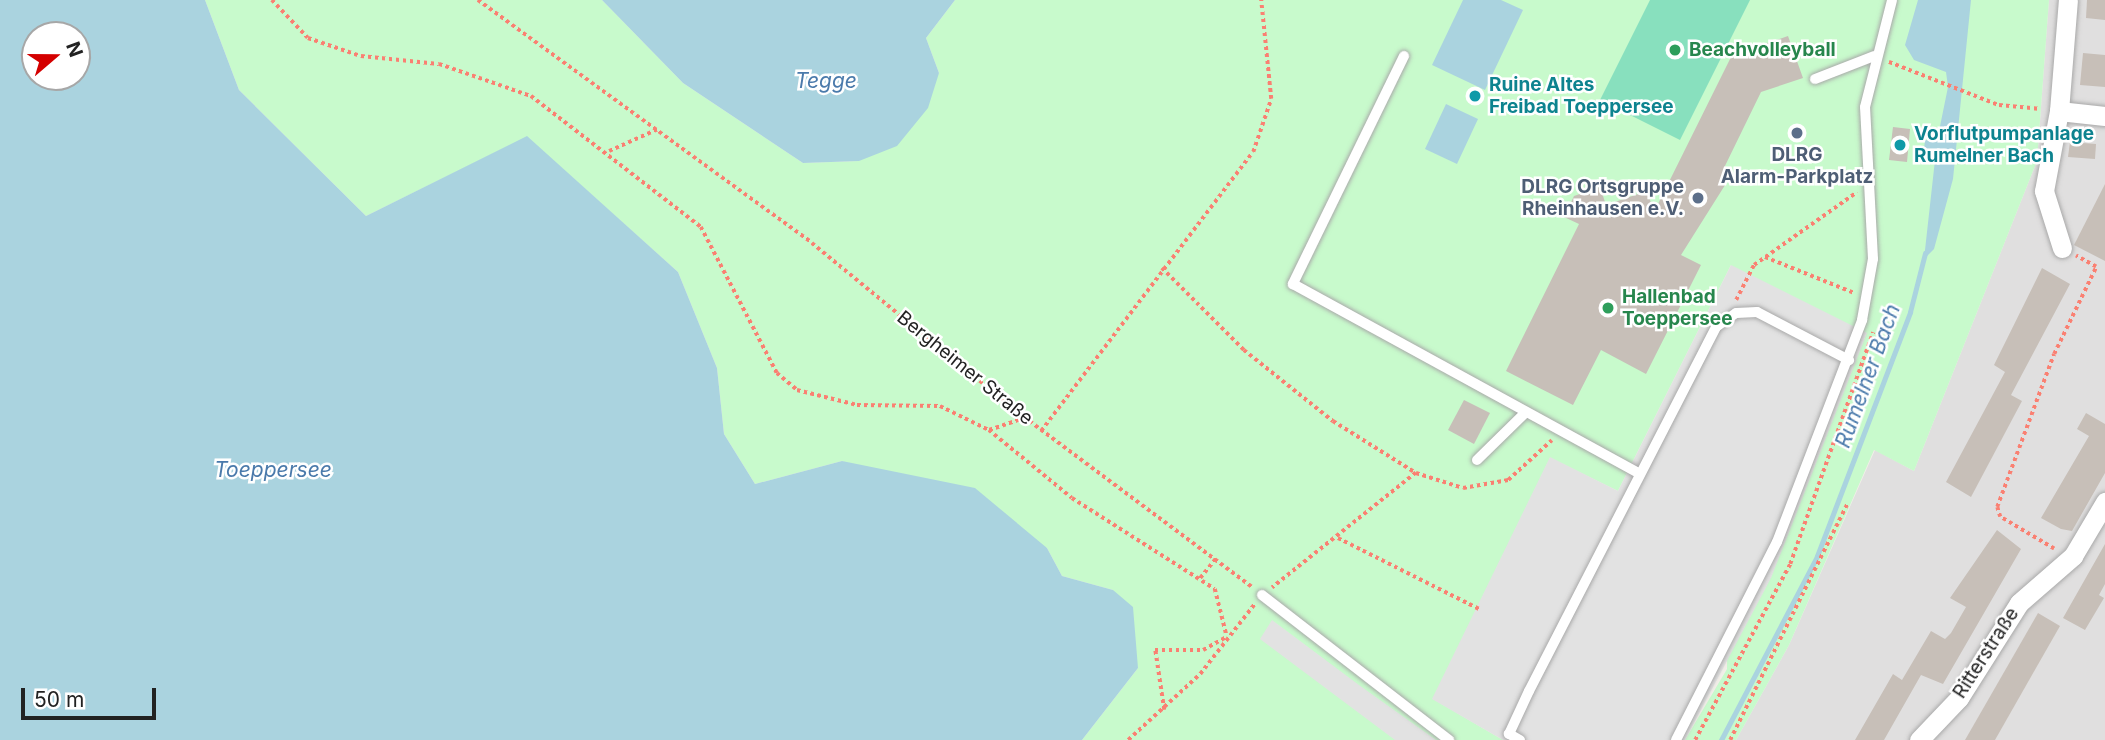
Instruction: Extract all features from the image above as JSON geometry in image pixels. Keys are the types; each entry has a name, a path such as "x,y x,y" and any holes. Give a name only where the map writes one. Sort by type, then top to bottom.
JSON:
{"street":[{"path":"2062,248 2044,191 2059,111 2068,0"},
{"path":"2059,111 2105,116"},
{"name":"Ritterstraße","path":"1919,740 1959,698 2012,611 2070,558 2105,502"}],"lane":[{"path":"1676,740 1777,542 1849,360 1868,298 1873,259 1866,184 1865,107 1874,56 1892,0"},
{"path":"1404,56 1293,284 1638,473"},
{"path":"1815,79 1874,56"},
{"path":"1520,740 1509,734 1707,340 1735,313 1757,312 1849,360"},
{"path":"1477,460 1525,413"},
{"path":"1262,595 1449,740"}],"path":[{"path":"272,0 308,38 360,55 439,64 531,96 610,151 701,227 777,373 797,390 857,405 940,406 989,430 1072,498 1214,589 1227,637"},
{"name":"Bergheimer Straße","path":"478,0 812,243 1024,417 1262,595"},
{"path":"1041,430 1253,152 1263,130 1270,99 1261,0"},
{"path":"1874,56 1973,92 1999,105 2059,111"},
{"path":"610,151 658,129"},
{"path":"1735,313 1739,286 1765,257 1866,184"},
{"path":"2062,248 2096,267 2054,354 1997,507 2000,517 2070,558"},
{"path":"1765,257 1868,298"},
{"path":"1162,268 1244,350 1333,421 1416,473 1463,488 1508,480 1547,451 1557,431"},
{"path":"989,430 1024,417"},
{"path":"1128,740 1164,709 1262,595 1338,538 1416,473"},
{"path":"1730,740 1783,645 1847,504"},
{"path":"1338,538 1481,610"},
{"path":"1200,578 1216,558"},
{"path":"1164,709 1155,650 1203,650 1227,637"}],"shaded area":[{"path":"2049,0 2105,0 2105,740 1736,740 1789,645 1875,450 1914,471 2037,161"},
{"path":"1731,265 1867,333 1771,578 1685,740 1503,740 1432,699 1550,457 1618,491"},
{"path":"1272,620 1436,740 1395,740 1260,639"}],"green space":[{"path":"205,0 602,0 683,83 803,163 859,161 939,73 926,38 955,0 2049,0 2037,161 1914,471 1874,450 1789,645 1736,740 1685,740 1727,669 1731,265 1618,491 1550,458 1433,699 1503,740 1082,740 1138,668 1113,590 1062,576 1047,548 842,461 755,484 724,434 717,368 678,272 527,137 366,216 239,90"},
{"name":"Beachvolleyball","path":"1650,0 1750,0 1680,140 1600,100"}],"water":[{"name":"Toeppersee","path":"0,0 205,0 239,90 366,216 527,136 678,272 717,368 724,434 755,484 842,461 975,488 1047,548 1062,576 1113,590 1133,607 1138,668 1082,740 0,740"},
{"name":"Tegge","path":"602,0 955,0 926,38 939,73 928,108 897,146 859,161 803,163 683,83"},
{"path":"1463,0 1501,0 1523,10 1485,90 1432,65"},
{"path":"1918,0 1971,0 1953,179 1934,249 1924,259 1936,151 1924,149 1925,140 1937,141 1948,87 1946,72 1914,60 1905,45"},
{"path":"1446,104 1478,119 1457,164 1425,149"}],"building":[{"path":"2087,0 2105,0 2105,20 2086,18"},
{"name":"Hallenbad Toeppersee","path":"1788,36 1803,78 1761,92 1723,170 1732,174 1681,255 1701,265 1646,374 1601,350 1573,405 1506,371 1579,224 1564,217 1574,196 1600,187 1606,205 1647,191 1654,212 1732,55"},
{"path":"2083,53 2105,55 2105,87 2080,85"},
{"name":"Vorflutpumpanlage Rumelner Bach","path":"1893,127 1910,129 1907,162 1889,160"},
{"path":"2070,142 2096,144 2095,159 2068,157"},
{"path":"2105,184 2105,261 2074,245"},
{"path":"2042,268 2070,284 2011,395 2022,401 1971,497 1946,482 2005,372 1994,365"},
{"path":"1464,400 1490,413 1474,444 1448,430"},
{"path":"2086,413 2105,424 2105,473 2072,531 2061,529 2041,518 2089,436 2077,429"},
{"path":"1997,530 2021,549 1943,684 1921,675 1884,740 1855,740 1893,674 1902,680 1931,631 1945,639 1951,633 1966,607 1950,598"},
{"path":"2105,544 2105,584 2099,595 2104,598 2085,630 2063,618"},
{"path":"2038,613 2060,626 1995,740 1965,740"}],"waterway":[{"name":"Rumelner Bach","path":"1721,740 1817,556 1910,312 1925,253"}],"place":[{"name":"Beachvolleyball","path":"1675,50"},
{"name":"Ruine Altes Freibad Toeppersee","path":"1475,96"},
{"name":"DLRG Alarm-Parkplatz","path":"1797,133"},
{"name":"Vorflutpumpanlage Rumelner Bach","path":"1900,145"},
{"name":"DLRG Ortsgruppe Rheinhausen e.V.","path":"1698,198"},
{"name":"Hallenbad Toeppersee","path":"1608,308"}]}
